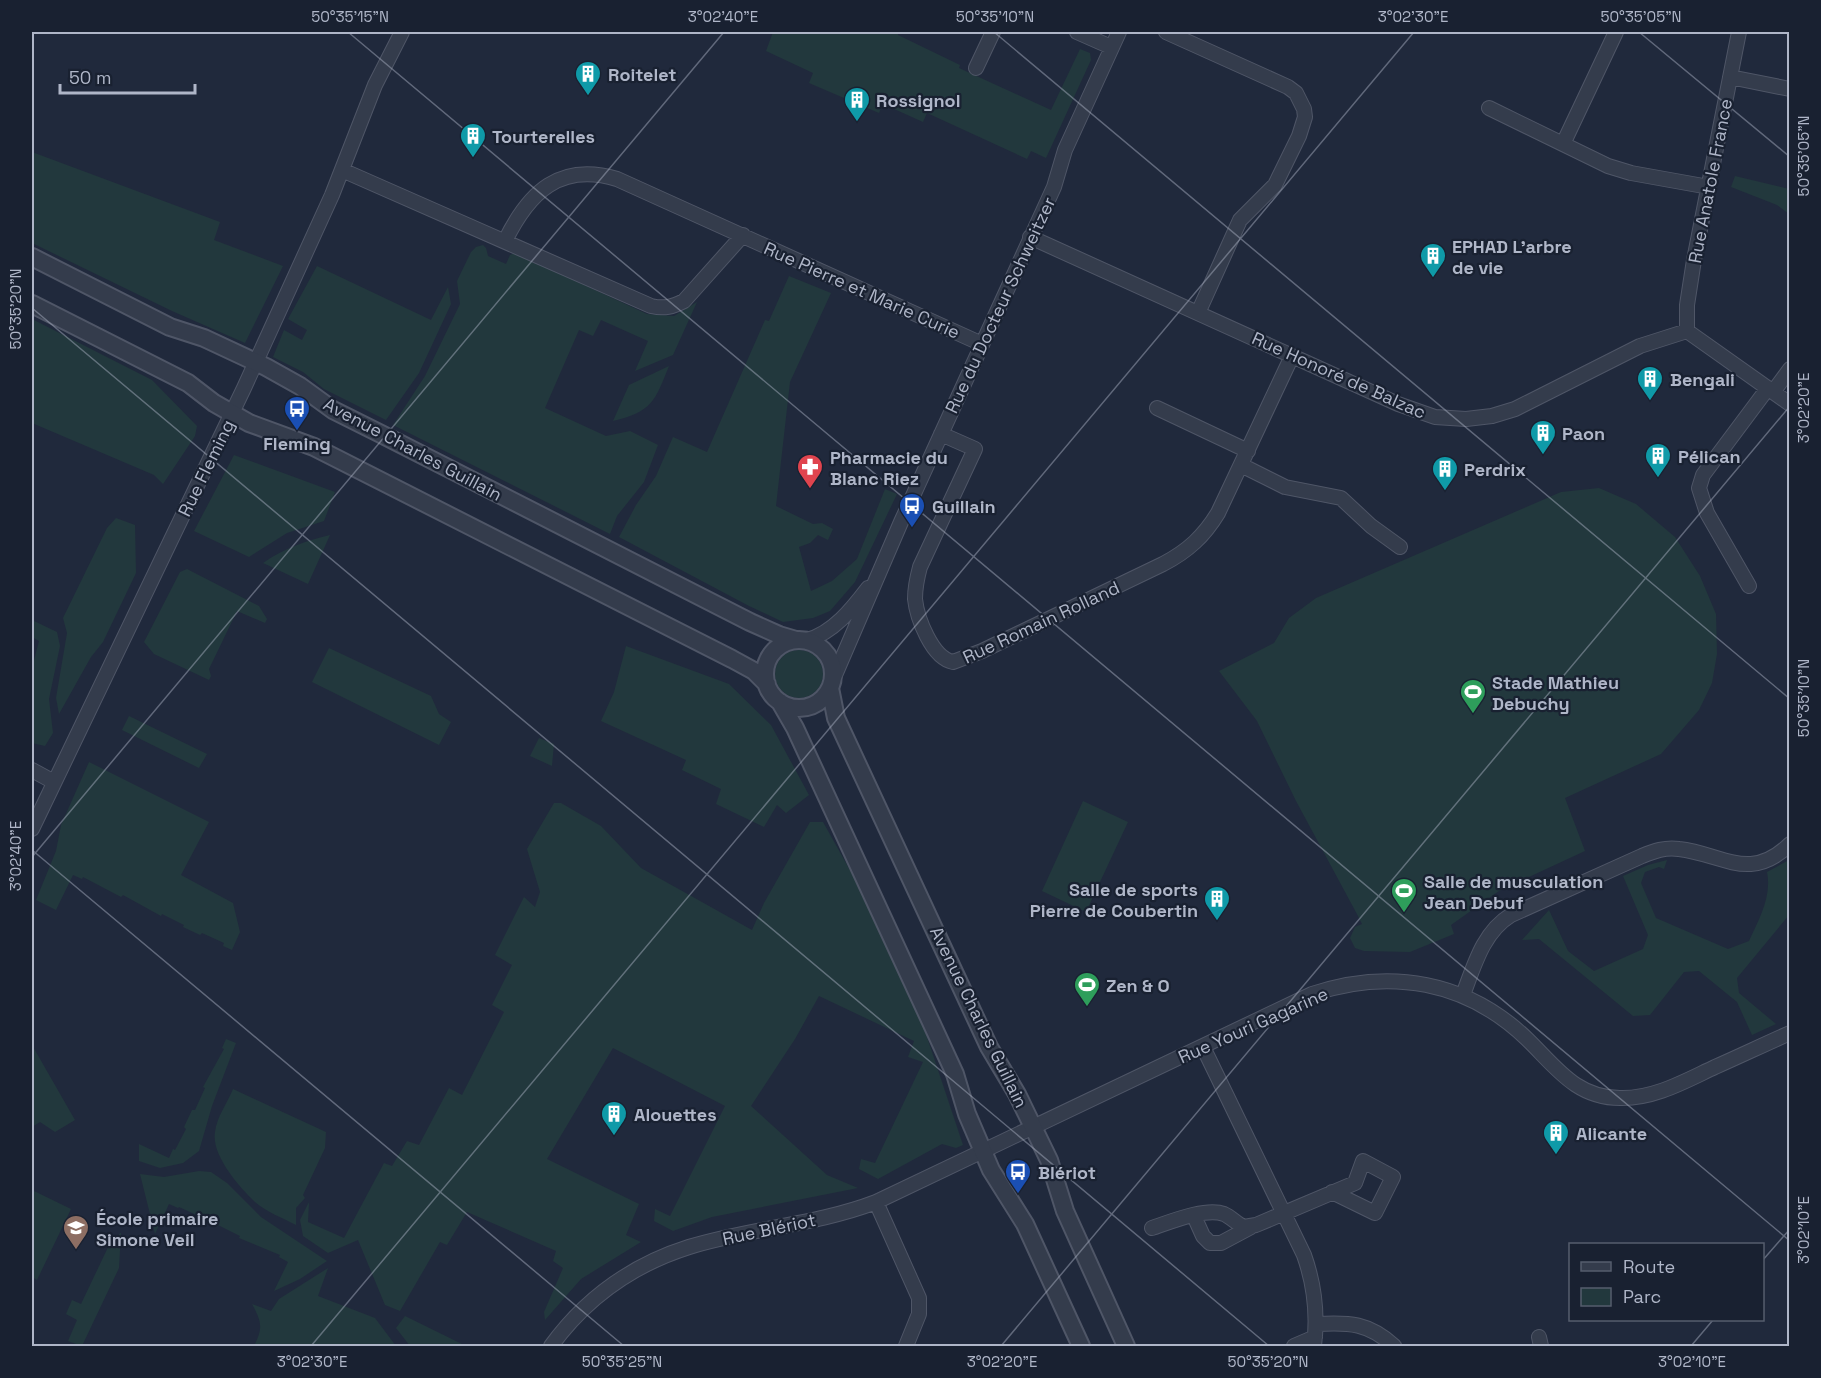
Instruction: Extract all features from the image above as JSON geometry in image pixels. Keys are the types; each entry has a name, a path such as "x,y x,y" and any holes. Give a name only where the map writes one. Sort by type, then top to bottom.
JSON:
{"street":[{"name":"Rue Fleming","path":"32,829 256,362 342,170 368,101 402,32"},
{"path":"976,68 993,32"},
{"path":"1077,32 1111,47"},
{"name":"Rue du Docteur Schweitzer","path":"831,685 941,434 1054,187 1065,150 1119,32"},
{"path":"1167,32 1288,87 1296,93 1304,109 1303,126 1281,175 1271,191 1240,220 1198,312"},
{"name":"Rue Anatole France","path":"1687,331 1689,287 1739,32"},
{"path":"1563,144 1610,33"},
{"path":"1730,77 1790,89"},
{"path":"1489,108 1620,170 1709,187"},
{"name":"Rue Pierre et Marie Curie","path":"342,170 662,309 684,301 743,235"},
{"name":"Rue Pierre et Marie Curie","path":"505,241 522,209 537,194 562,179 588,173 617,178 982,344"},
{"name":"Rue Honoré de Balzac","path":"1030,237 1420,413 1436,417 1466,419 1492,416 1515,409 1640,346 1687,331"},
{"name":"Avenue Charles Guillain","path":"32,257 170,327 204,338 256,362 295,382 333,410 750,622 778,635 801,640"},
{"path":"32,304 188,383 231,414 265,430 314,447 388,484 747,667 767,684"},
{"path":"1687,331 1790,404"},
{"name":"Rue Romain Rolland","path":"941,434 975,449 920,567 916,580 915,601 922,623 936,651 942,658 952,662 982,651 1179,556 1199,539 1210,526 1241,465 1292,356"},
{"path":"1749,586 1707,513 1699,488 1703,475 1770,390 1790,369"},
{"path":"1157,408 1248,451"},
{"path":"1241,465 1285,487 1341,498 1371,526 1400,547"},
{"name":"Rue du Docteur Schweitzer","path":"801,640 817,637 829,630 850,610 877,577"},
{"path":"780,702 790,706 807,707 822,699 831,685 832,666 828,656 821,648 801,640 785,642 772,653 765,668 767,684 795,728 955,1074 967,1114 991,1170 1025,1224 1081,1347"},
{"name":"Avenue Charles Guillain","path":"831,685 834,712 989,1047 1011,1082 1033,1126 1053,1170 1065,1211 1126,1347"},
{"path":"32,771 54,782"},
{"path":"1463,995 1485,941 1498,924 1511,915 1660,849 1677,849 1731,863 1752,864 1771,859 1790,844"},
{"name":"Rue Youri Gagarine","path":"1007,1139 1312,994 1372,981 1399,981 1463,995 1488,1008 1511,1025 1569,1081 1594,1093 1618,1098 1654,1094 1790,1033"},
{"path":"1203,1047 1284,1212 1309,1269 1316,1302 1315,1336"},
{"name":"Rue Blériot","path":"551,1347 570,1321 589,1302 619,1281 659,1259 692,1246 845,1212 876,1202 1007,1139"},
{"path":"1194,1216 1203,1236 1210,1243 1221,1243 1284,1212 1332,1192 1355,1183 1363,1161 1393,1177 1375,1213 1332,1192"},
{"path":"876,1202 919,1298 916,1324 906,1347"},
{"path":"1152,1228 1194,1216 1219,1213 1244,1227 1251,1227"},
{"path":"1294,1347 1344,1322 1376,1333 1394,1347"}],"green space":[{"path":"773,32 898,32 898,35 960,65 959,68 1051,110 1080,49 1090,53 1091,60 1046,158 1031,151 1027,159 927,113 923,122 883,104 879,113 809,83 813,73 766,51"},
{"path":"32,152 220,222 214,240 283,266 245,343 172,311 32,243"},
{"path":"1735,176 1789,189 1789,214 1777,205 1731,187"},
{"path":"483,245 488,256 506,264 510,255 515,253 647,314 674,316 697,302 673,355 635,371 648,341 601,320 593,336 579,330 545,408 606,436 630,431 658,445 644,482 617,516 610,534 393,425 425,376 460,304 457,281 471,252"},
{"path":"317,266 431,320 448,287 451,304 419,373 386,420 324,389 303,372 273,357 284,330 302,340 307,330 288,319"},
{"path":"789,276 831,293 790,382 776,506 813,524 822,523 833,529 828,540 818,535 810,543 799,547 811,591 832,581 857,559 885,489 897,494 855,582 830,611 813,618 783,622 619,537 636,505 656,476 673,437 707,452 765,320 769,321"},
{"path":"32,319 152,380 197,426 195,436 163,484 154,475 32,423"},
{"path":"669,366 660,388 644,409 613,421 629,385"},
{"path":"234,455 335,492 324,521 287,533 249,557 194,531"},
{"name":"Stade Mathieu Debuchy","path":"1599,488 1636,504 1675,537 1700,576 1716,614 1717,654 1712,683 1699,710 1661,754 1565,798 1585,851 1499,891 1451,925 1454,934 1410,952 1364,951 1355,948 1350,938 1355,927 1362,924 1296,801 1257,721 1219,671 1274,643 1289,618 1316,598 1561,492"},
{"path":"116,518 135,525 136,573 103,642 91,657 59,714 56,698 67,633 63,618 107,528"},
{"path":"330,535 308,584 263,563 295,546"},
{"path":"187,569 259,606 267,619 265,623 237,611 209,669 211,676 209,680 154,654 144,642 180,572"},
{"path":"32,620 57,632 60,646 49,699 53,733 45,746 32,743 32,668 39,641 32,637"},
{"path":"626,646 729,684 771,725 809,795 786,813 777,805 764,827 716,804 721,789 682,770 686,760 601,721 614,692"},
{"path":"329,648 431,696 439,714 451,722 439,745 312,682"},
{"path":"794,650 804,650 819,660 823,674 822,683 813,694 804,698 794,698 779,688 775,679 775,669 785,654"},
{"path":"129,716 207,754 199,768 122,730"},
{"path":"539,738 554,744 552,766 530,756"},
{"path":"89,762 209,822 181,875 233,903 240,932 232,950 223,946 224,943 202,933 200,935 162,914 161,916 83,877 82,879 73,875 56,910 36,900 56,851 61,825"},
{"path":"1083,801 1128,822 1086,912 1042,891"},
{"path":"554,803 561,803 601,826 641,868 752,930 764,903 810,822 823,822 869,904 924,1028 963,1145 956,1148 942,1144 878,1179 859,1169 861,1159 875,1163 923,1062 908,1057 914,1041 819,996 795,1039 751,1106 827,1175 858,1188 712,1217 673,1231 654,1221 655,1209 670,1216 725,1106 613,1048 547,1159 639,1204 626,1235 641,1242 581,1279 545,1320 544,1312 563,1268 553,1261 556,1251 467,1212 447,1245 440,1242 400,1311 385,1305 358,1240 328,1253 303,1236 300,1220 309,1202 308,1222 344,1238 384,1163 392,1166 407,1141 419,1145 449,1088 462,1095 504,1012 492,1005 512,965 495,955 524,897 535,907 540,892 527,849"},
{"path":"1667,860 1664,869 1659,867 1645,872 1641,883 1656,918 1728,949 1749,941 1766,899 1767,872 1789,860 1789,915 1737,978 1739,993 1776,1024 1752,1035 1737,1002 1699,971 1684,972 1650,1015 1633,1016 1539,939 1522,940 1549,910 1568,951 1594,971 1643,949 1648,935 1623,876"},
{"path":"226,1039 236,1043 212,1106 199,1151 183,1163 160,1168 139,1161 139,1144 169,1158 173,1149 175,1150 186,1129 184,1127 192,1110 195,1110 205,1088 203,1087 224,1049 222,1048"},
{"path":"32,1045 75,1120 55,1132 40,1122 32,1127"},
{"path":"233,1089 326,1132 325,1148 303,1195 305,1198 296,1208 296,1225 259,1206 234,1179 217,1151 216,1126"},
{"path":"199,1171 211,1172 227,1183 261,1217 327,1261 300,1279 274,1291 288,1262 279,1257 280,1255 239,1238 240,1236 218,1225 217,1227 200,1219 201,1217 169,1204 155,1234 140,1174 164,1177"},
{"path":"32,1190 71,1209 37,1280 32,1277"},
{"path":"120,1233 119,1268 82,1346 75,1346 76,1344 68,1341 77,1320 66,1314 72,1300 81,1304 111,1241 115,1242"},
{"path":"328,1268 318,1296 375,1318 396,1346 254,1346 260,1325 252,1304 271,1311 279,1299"},
{"path":"405,1316 466,1346 410,1346 396,1328"}],"place":[{"name":"Roitelet","path":"588,97"},
{"name":"Rossignol","path":"857,123"},
{"name":"Tourterelles","path":"473,159"},
{"name":"EPHAD L'arbre de vie","path":"1433,279"},
{"name":"Bengali","path":"1650,402"},
{"name":"Fleming","path":"297,432"},
{"name":"Paon","path":"1543,456"},
{"name":"Pélican","path":"1658,479"},
{"name":"Pharmacie du Blanc Riez","path":"810,490"},
{"name":"Perdrix","path":"1445,492"},
{"name":"Guillain","path":"912,529"},
{"name":"Stade Mathieu Debuchy","path":"1473,715"},
{"name":"Salle de musculation Jean Debuf","path":"1404,914"},
{"name":"Salle de sports Pierre de Coubertin","path":"1217,922"},
{"name":"Zen & O","path":"1087,1008"},
{"name":"Alouettes","path":"614,1137"},
{"name":"Alicante","path":"1556,1156"},
{"name":"Blériot","path":"1018,1195"},
{"name":"École primaire Simone Veil","path":"76,1251"}]}
